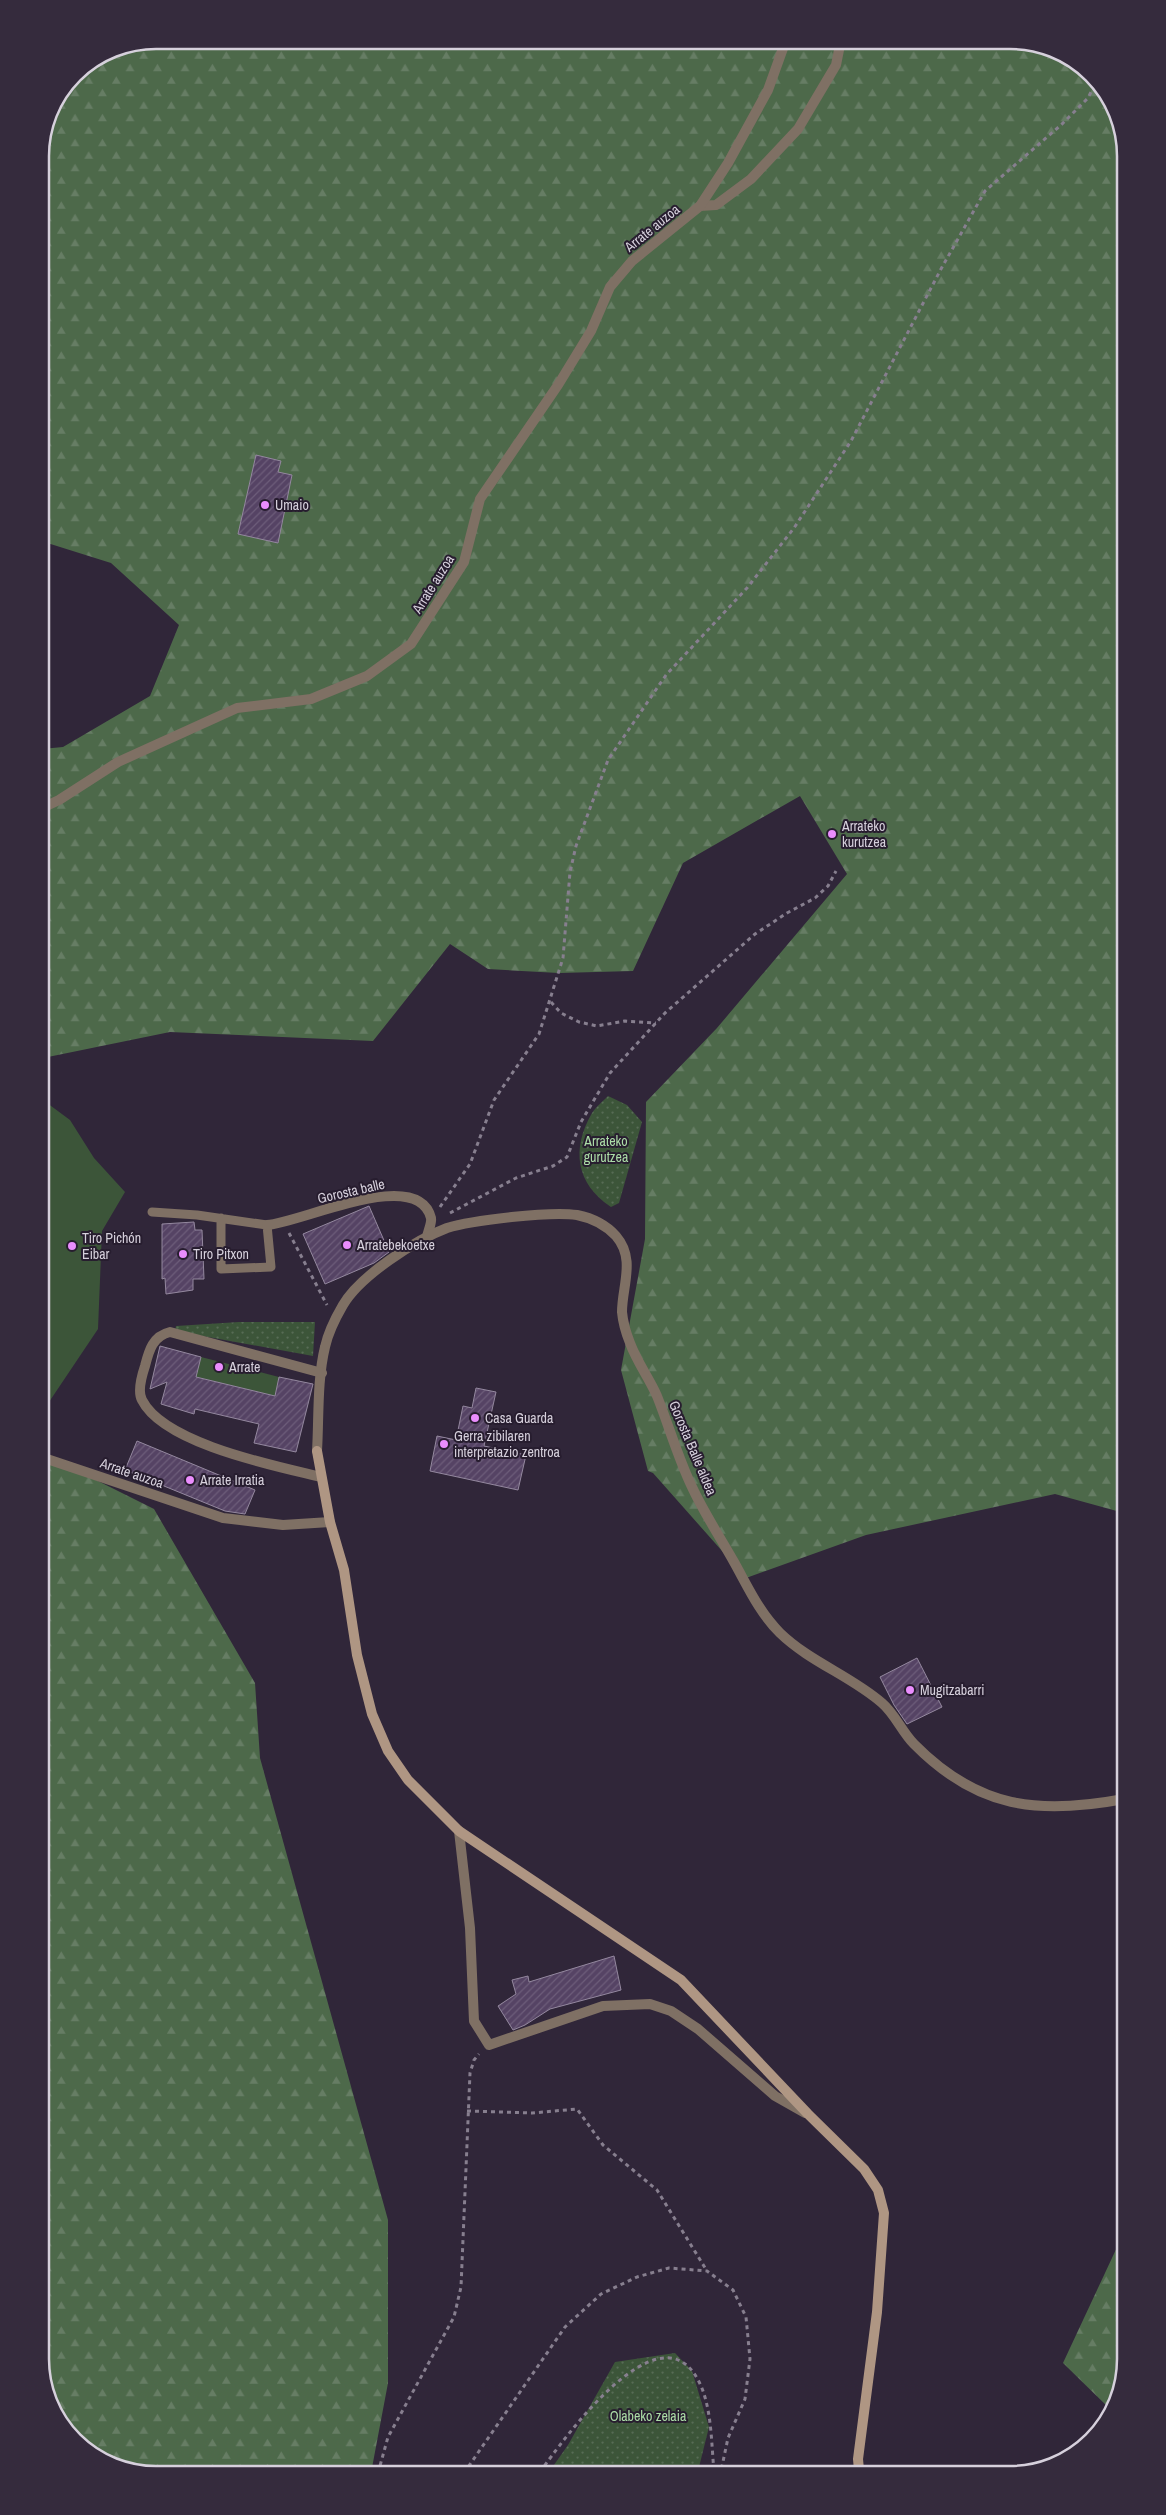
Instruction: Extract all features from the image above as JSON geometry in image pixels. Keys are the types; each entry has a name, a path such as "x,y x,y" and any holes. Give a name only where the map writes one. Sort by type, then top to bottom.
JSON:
{"street":[{"name":"Arrate auzoa","path":"49,805 118,762 237,708 311,699 367,676 411,644 464,562 480,499 558,385 591,331 610,288 632,261 700,206 728,163 768,90 783,49"},
{"name":"Arrate auzoa","path":"700,206 716,205 751,179 798,129 836,65 839,49"},
{"name":"Gorosta balle","path":"267,1225 284,1224 376,1197 400,1194 414,1198 425,1205 431,1220"},
{"name":"Gorosta Balle aldea","path":"321,1477 317,1452 325,1346 345,1302 360,1285 404,1250 450,1227 557,1213 579,1215 598,1221 618,1238 627,1260 628,1277 622,1309 624,1325 630,1345 657,1398 692,1488 754,1600 770,1623 797,1648 872,1695 886,1706 911,1742 928,1758 951,1775 978,1791 994,1798 1040,1807 1066,1808 1117,1801"},
{"path":"427,1237 431,1220"},
{"path":"322,1373 170,1332 161,1334 154,1341 141,1383 141,1398 154,1416 184,1435 252,1461 321,1477 330,1522 344,1570 357,1655 372,1714 388,1751 408,1780 459,1831 681,1980 808,2114 864,2169 878,2190 884,2213 877,2312 858,2466"},
{"name":"Arrate auzoa","path":"49,1460 223,1518 283,1526 330,1522"},
{"path":"459,1831 470,1928 474,2021 489,2045 603,2006 650,2004 671,2011 698,2029 774,2096 808,2114"}],"lane":[{"path":"152,1212 221,1218 267,1225 271,1267 221,1269 221,1218"}],"path":[{"path":"431,1220 470,1164 494,1100 539,1034 551,1002 563,958 570,872 576,846 608,760 666,675 747,588 794,528 851,441 941,269 985,191 1061,125 1088,98 1093,88"},
{"path":"447,1216 454,1209 516,1178 553,1166 567,1157 581,1122 610,1073 656,1022 755,934 787,912 815,898 828,886 836,871"},
{"path":"551,1002 561,1014 579,1022 597,1026 625,1021 656,1022"},
{"path":"284,1224 336,1321"},
{"path":"380,2466 388,2437 450,2326 462,2287 465,2247 467,2111 470,2073 474,2060 489,2045"},
{"path":"467,2111 532,2113 577,2109 603,2145 657,2190 707,2271 733,2290 746,2317 750,2359 745,2399 728,2438 722,2466"},
{"path":"469,2466 565,2327 601,2294 637,2277 669,2268 707,2271"},
{"path":"544,2466 570,2432 606,2392 627,2374 650,2361 668,2356 682,2361 696,2376 704,2395 713,2466"}],"green space":[{"path":"149,49 1017,49 1038,52 1051,57 1064,63 1081,75 1099,96 1112,121 1117,156 1117,1511 1055,1494 866,1535 746,1578 653,1473 648,1471 621,1370 645,1239 646,1102 717,1028 847,874 800,796 683,863 633,971 559,973 488,969 450,944 373,1041 170,1032 49,1057 49,748 63,747 150,696 179,625 111,563 49,544 49,149 52,128 67,96 85,75 102,63 121,54"},
{"name":"Arrateko gurutzea","path":"608,1096 627,1105 642,1122 619,1203 611,1207 590,1188 580,1165 581,1140 585,1126 592,1113"},
{"name":"Tiro Pichón Eibar","path":"49,1104 70,1120 94,1158 125,1192 102,1231 98,1329 49,1402"},
{"name":"Arrate","path":"239,1322 315,1322 313,1356 175,1331 176,1326"},
{"name":"Arrate","path":"201,1357 279,1377 275,1396 196,1377"},
{"path":"49,1456 154,1509 255,1683 260,1758 388,2220 388,2383 372,2466 149,2466 121,2461 96,2448 75,2430 54,2394 49,2366"},
{"path":"1117,2247 1117,2359 1112,2394 1107,2406 1063,2363"},
{"name":"Olabeko zelaia","path":"675,2353 692,2371 709,2427 699,2466 553,2466 568,2445 615,2362"}],"building":[{"name":"Umaio","path":"256,455 281,461 278,472 292,475 278,543 238,534"},
{"name":"Arratebekoetxe","path":"369,1206 389,1252 374,1263 325,1284 303,1234"},
{"name":"Tiro Pitxon","path":"194,1222 195,1230 202,1230 204,1279 193,1279 193,1290 166,1294 165,1278 162,1279 162,1224"},
{"path":"160,1346 201,1357 196,1377 275,1396 279,1377 313,1384 296,1452 254,1443 259,1424 195,1409 194,1414 161,1404 167,1382 150,1389"},
{"path":"476,1388 496,1392 484,1446 526,1455 518,1490 430,1471 437,1436 456,1440 463,1406 472,1408"},
{"name":"Arrate Irratia","path":"137,1441 255,1490 245,1514 225,1511 125,1470"},
{"name":"Mugitzabarri","path":"917,1658 942,1707 907,1724 894,1705 880,1677"},
{"path":"614,1956 621,1990 550,2009 525,2025 513,2030 498,2006 516,1994 512,1980 528,1976 529,1982"}],"place":[{"name":"Umaio","path":"265,505"},
{"name":"Arrateko kurutzea","path":"832,834"},
{"name":"Arratebekoetxe","path":"347,1245"},
{"name":"Tiro Pichón Eibar","path":"72,1246"},
{"name":"Tiro Pitxon","path":"183,1254"},
{"name":"Arrate","path":"219,1367"},
{"name":"Casa Guarda","path":"475,1418"},
{"name":"Gerra zibilaren interpretazio zentroa","path":"444,1444"},
{"name":"Arrate Irratia","path":"190,1480"},
{"name":"Mugitzabarri","path":"910,1690"}]}
